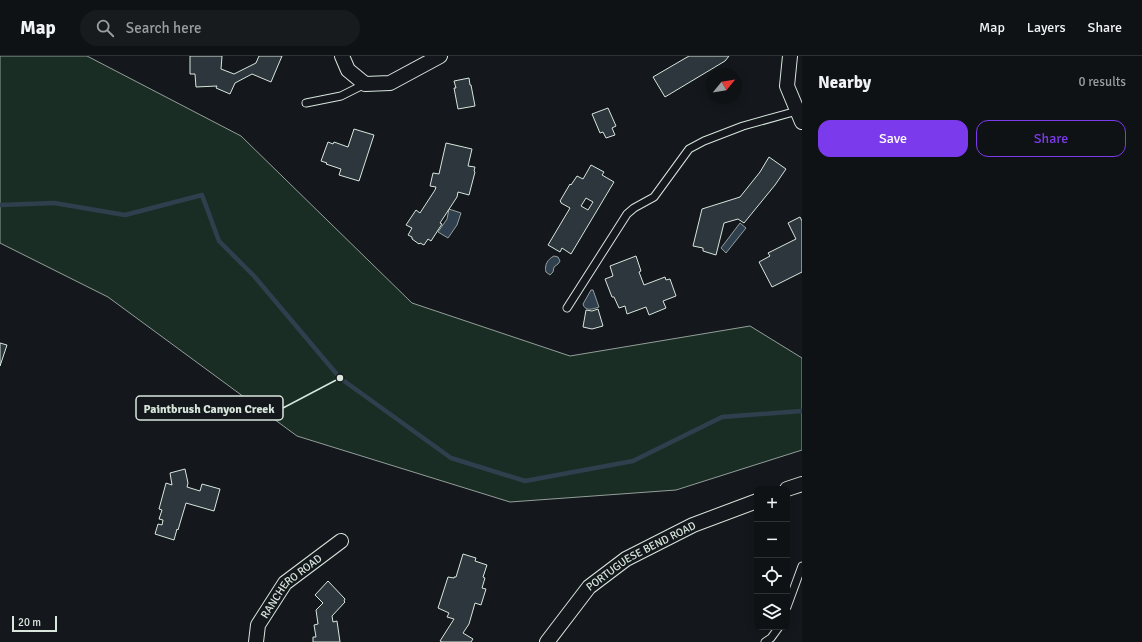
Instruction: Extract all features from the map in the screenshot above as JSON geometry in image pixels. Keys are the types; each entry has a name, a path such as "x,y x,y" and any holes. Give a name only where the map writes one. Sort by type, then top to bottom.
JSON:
{"street":[{"path":"342,56 348,70 365,84 390,82 440,56"},
{"path":"790,56 787,86 800,116"},
{"path":"790,488 802,484"},
{"name":"PORTUGUESE BEND ROAD","path":"547,642 589,587 626,559 693,526 754,502"},
{"name":"RANCHERO ROAD","path":"256,642 258,625 285,583 341,541"}],"lane":[{"path":"306,103 341,96 365,84"},
{"path":"567,308 627,214 634,208 654,197 690,149 704,141 743,126 800,116"},
{"path":"790,599 802,566"},
{"path":"765,642 772,638 777,630"}],"green space":[{"path":"0,56 87,56 241,136 412,303 570,356 750,326 802,358 802,450 676,490 510,502 297,436 108,297 0,243"}],"water":[{"path":"449,209 461,213 457,225 448,238 438,232 447,219"},
{"path":"740,223 746,228 726,253 721,248"},
{"path":"554,256 558,257 560,261 554,267 553,272 550,275 546,272 546,265"},
{"path":"591,290 593,290 599,307 587,309 583,304"}],"building":[{"path":"190,56 222,56 221,69 234,74 256,63 259,56 282,56 271,82 252,74 235,83 230,94 216,88 217,86 196,87 195,74 190,74"},
{"path":"689,56 729,56 725,61 713,68 706,68 706,72 665,97 653,77"},
{"path":"469,78 475,106 458,109 454,81"},
{"path":"608,108 616,126 612,128 615,135 606,138 603,132 600,133 592,114"},
{"path":"354,129 374,135 359,181 339,175 341,169 321,161 328,142 333,144 334,142 348,147"},
{"path":"446,143 472,149 468,166 475,167 475,172 469,195 458,192 457,197 440,223 442,224 431,241 428,239 424,245 419,244 408,235 412,228 406,225 416,210 420,213 435,190 436,187 430,186 433,173 439,174"},
{"path":"769,157 786,169 744,223 738,219 724,223 716,255 703,251 703,248 693,246 702,209 740,197 760,172"},
{"path":"591,165 604,172 602,175 614,182 571,254 562,248 560,252 548,245 570,208 560,201 570,184 571,185 577,176 583,179","holes":["586,198 593,202 588,210 581,206"]},
{"path":"800,217 802,221 802,272 772,287 759,262 770,256 768,253 796,239 788,223"},
{"path":"636,256 641,271 639,272 644,285 665,277 666,280 670,279 676,296 663,301 666,308 649,315 646,307 627,314 625,306 619,308 614,297 612,297 605,279 613,276 610,266"},
{"path":"598,309 603,326 592,329 583,327 586,310 592,311"},
{"path":"0,343 7,345 0,366"},
{"path":"185,469 188,483 187,487 200,491 202,484 220,489 214,511 186,503 174,540 155,534 158,524 162,525 163,520 159,519 162,510 159,509 166,483 172,485 170,473"},
{"path":"463,554 476,558 475,561 487,565 483,577 485,578 482,588 486,589 481,605 475,603 469,624 463,633 473,639 471,642 442,642 440,641 454,619 447,617 449,613 438,608 448,577 456,577"},
{"path":"328,581 345,599 345,602 332,616 333,622 337,621 340,642 313,642 313,637 316,637 314,625 318,624 316,610 323,603 315,595"}],"waterway":[{"path":"0,205 54,203 125,215 202,195 219,241 254,276 340,378 451,458 525,481 633,461 722,417 802,411"}],"place":[{"name":"Paintbrush Canyon Creek","path":"340,378"}]}
